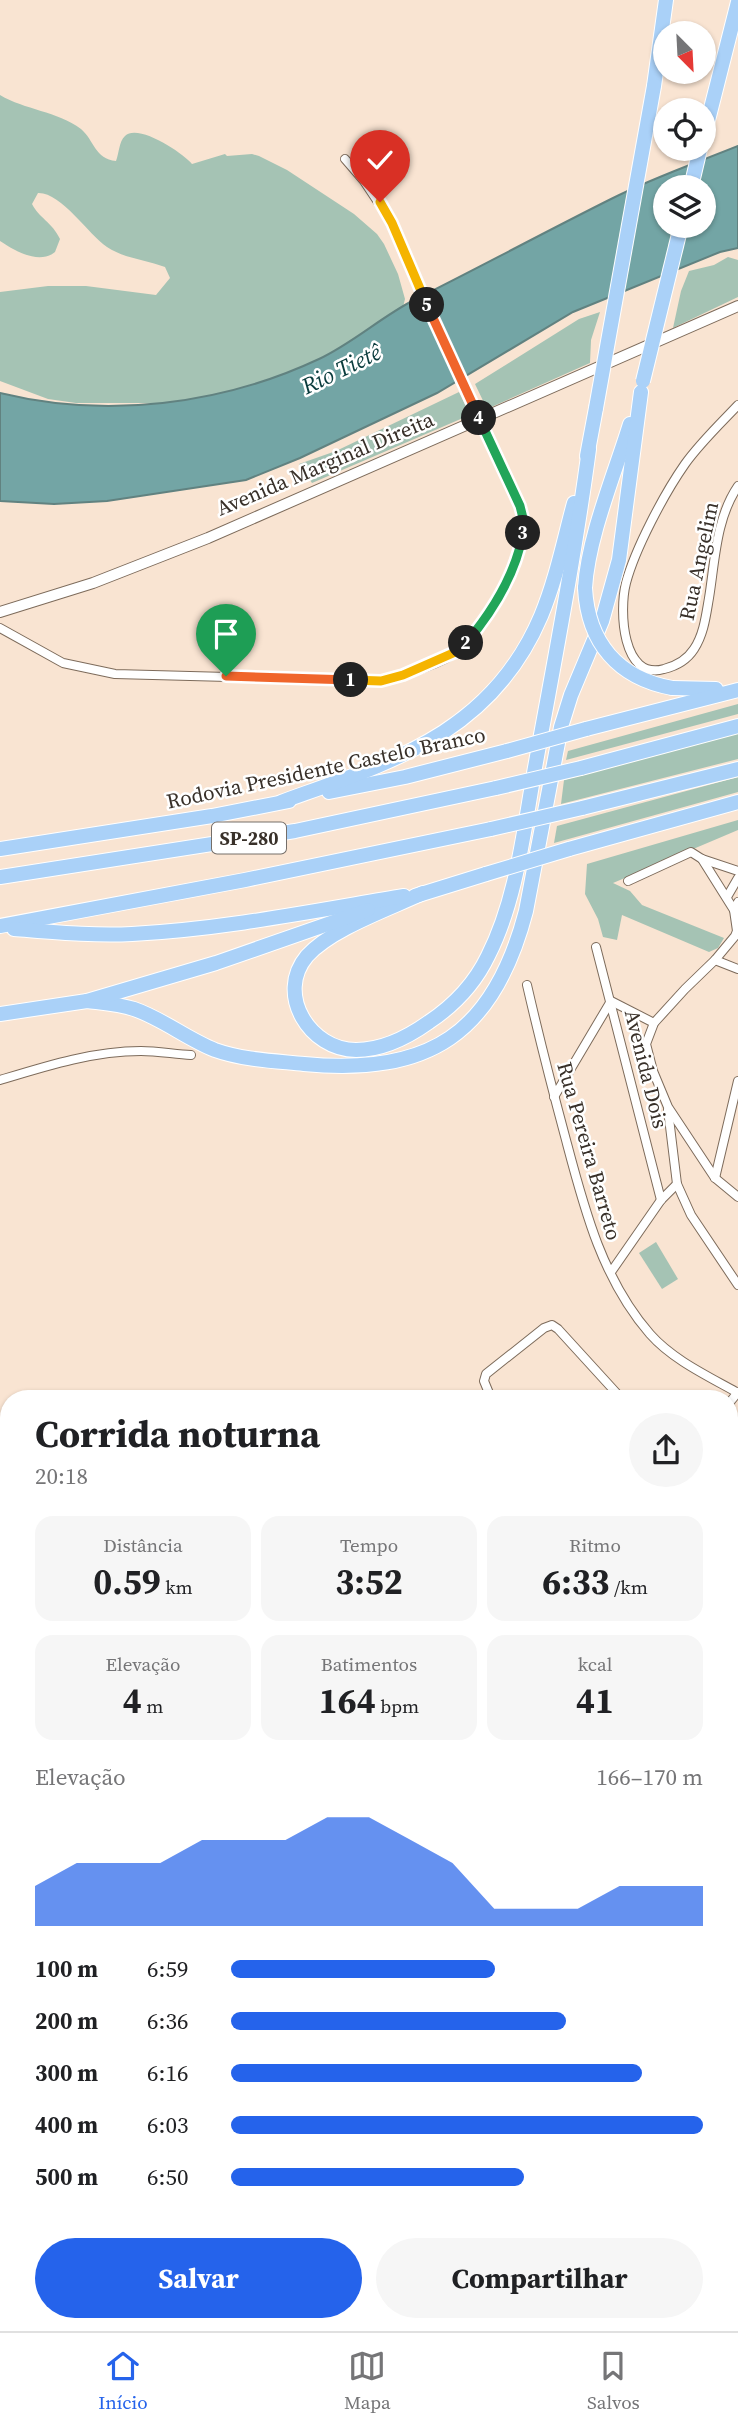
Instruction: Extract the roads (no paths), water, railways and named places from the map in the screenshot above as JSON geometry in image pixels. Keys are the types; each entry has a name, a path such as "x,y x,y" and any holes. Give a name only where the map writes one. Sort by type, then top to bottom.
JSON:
{"highway":[{"path":"423,894 331,937 305,959 297,979 296,1000 307,1026 316,1037 328,1044 355,1050 370,1049 406,1037 450,1006 463,993 487,958 506,911 523,836 577,541 590,444 654,86 666,0"},
{"path":"713,98 738,2"},
{"path":"678,238 642,386 594,535 586,572 586,604 592,626 611,657 632,675 673,688 738,688"},
{"path":"87,1000 134,1009 215,1050 235,1056 355,1067 399,1061 443,1043 484,1006 500,985 518,942 561,727 571,695 602,621 617,570 642,386"},
{"path":"281,802 365,772 424,746 458,723 489,695 516,663 544,610 590,444"},
{"name":"Rodovia Presidente Castelo Branco","path":"0,849 198,818 405,777 738,688"},
{"name":"SP-280","path":"0,877 295,831 581,768 738,726"},
{"name":"SP-280","path":"0,927 491,829 738,769"},
{"path":"0,1014 87,1000 216,963 331,922 486,874 738,802"},
{"path":"0,927 87,934 164,931 231,924 423,894"},
{"path":"0,1005 50,1006"}],"main road":[{"name":"Avenida Marginal Direita","path":"0,612 93,583 208,538 738,306"}],"street":[{"path":"0,628 63,663 115,674 381,681 403,675 460,650 491,612 521,548 523,532 520,506 392,223 364,181 345,159"},
{"name":"Rua Angelim","path":"738,405 686,463 640,545 626,583 623,617 630,652 646,669 658,671 675,666 686,659 694,649 706,616 725,509 738,486"},
{"path":"628,881 691,852 702,859 738,871"},
{"path":"702,859 736,906 738,932 654,1023 646,1044 653,1071 668,1107 715,1178 738,1197"},
{"path":"727,897 738,878"},
{"name":"Avenida Dois","path":"596,947 662,1200"},
{"path":"715,960 738,969"},
{"name":"Rua Pereira Barreto","path":"527,985 589,1225 611,1272 633,1311 652,1336 679,1357 735,1390"},
{"path":"554,1097 611,1002 654,1023"},
{"path":"0,1080 57,1063 115,1053 140,1051 191,1055"},
{"path":"715,1178 738,1081"},
{"path":"668,1107 677,1184 691,1215 738,1285"},
{"path":"611,1272 662,1200 677,1184"},
{"path":"488,1390 484,1381 486,1374 544,1328 552,1325 614,1390"}],"water":[{"name":"Rio Tietê","path":"738,146 738,248 720,252 573,312 437,393 300,458 246,480 107,501 54,504 0,501 0,393 40,401 122,406 203,397 282,375 331,353 414,300 586,211 653,180 653,238 716,238 716,175 665,175 700,161 716,161 716,155"}]}
